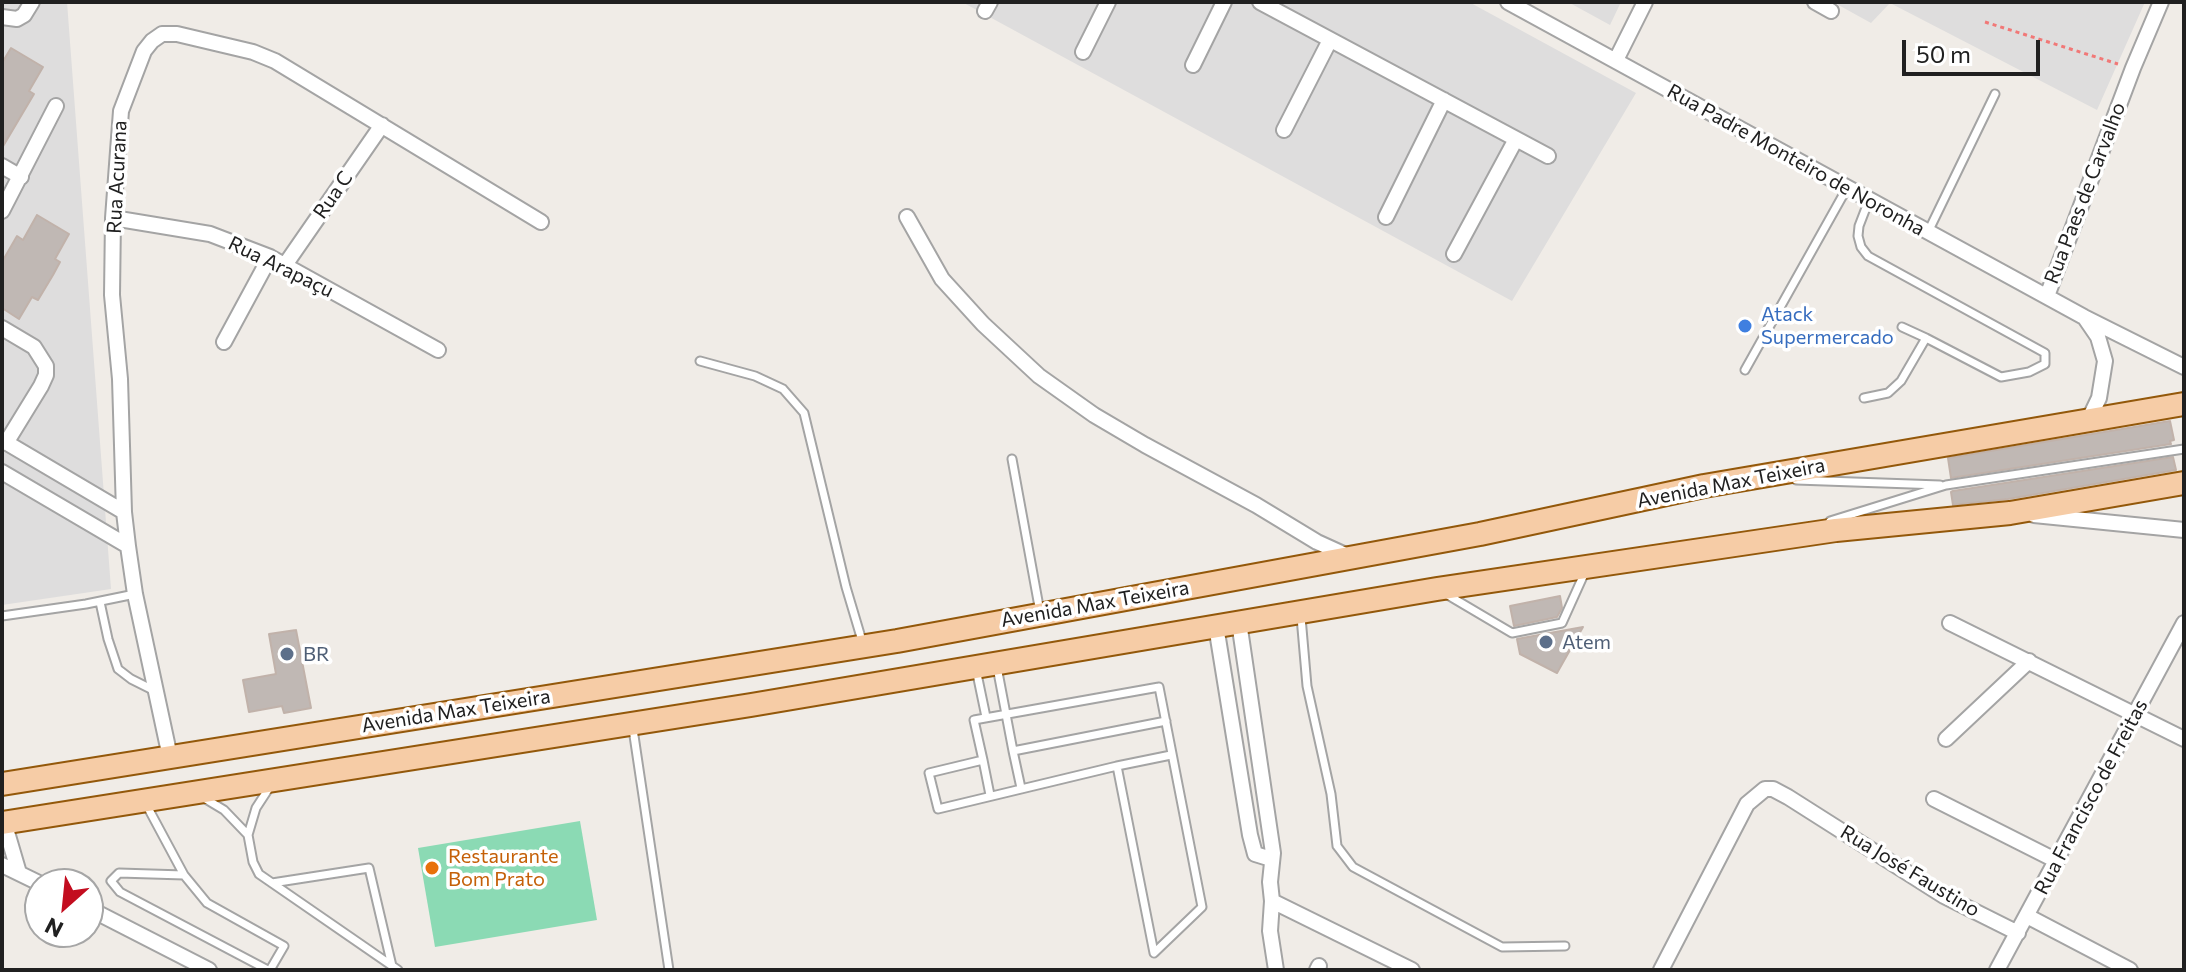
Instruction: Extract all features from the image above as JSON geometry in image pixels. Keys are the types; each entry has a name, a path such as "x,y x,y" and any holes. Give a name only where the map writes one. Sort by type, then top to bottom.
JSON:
{"main road":[{"name":"Avenida Max Teixeira","path":"2,784 864,646 1480,534 1749,478 2184,404"},
{"name":"Avenida Max Teixeira","path":"3,822 751,705 1437,589 1773,538 2010,513 2184,483"}],"street":[{"path":"1083,52 1108,2"},
{"path":"1193,65 1224,2"},
{"path":"1260,2 1548,156"},
{"name":"Rua Padre Monteiro de Noronha","path":"1508,2 2084,317 2184,367"},
{"path":"1616,60 1645,2"},
{"path":"1815,2 1831,11"},
{"name":"Rua Paes de Carvalho","path":"2047,296 2161,2"},
{"path":"2,17 17,19 24,15 31,3"},
{"name":"Rua Acurana","path":"170,757 135,594 128,546 120,379 112,295 113,218 121,111 144,51 162,34 177,34 253,52 305,77 541,222"},
{"path":"1284,130 1330,40"},
{"path":"1386,217 1444,100"},
{"path":"2,211 56,106"},
{"name":"Rua C","path":"285,265 382,125"},
{"path":"1454,254 1516,139"},
{"path":"2,166 21,177"},
{"path":"907,217 942,279 983,324 1039,376 1094,415 1145,445 1350,558"},
{"name":"Rua Arapaçu","path":"113,218 210,234 270,257 438,350"},
{"path":"224,342 270,257"},
{"path":"2084,317 2098,337 2105,361 2099,398 2088,421"},
{"path":"2,328 34,347 46,366 41,386 4,442 124,512"},
{"path":"2,472 128,546"},
{"path":"2010,513 2184,530"},
{"path":"1239,622 1273,853 1270,931 1276,970"},
{"path":"1950,623 2184,739"},
{"name":"Rua Francisco de Freitas","path":"1997,970 2184,623"},
{"path":"1216,626 1255,854 1270,882"},
{"path":"1946,739 2029,661"},
{"name":"Rua José Faustino","path":"1661,970 1747,804 1765,789 1773,789 1804,807 1944,896 2018,933"},
{"path":"1934,799 2057,861"},
{"path":"3,822 19,873"},
{"path":"1255,854 1268,858 1273,853"},
{"path":"2,865 24,876"},
{"path":"1272,901 1412,970"},
{"path":"104,916 209,970"},
{"path":"2027,916 2130,970"}],"lane":[{"path":"1928,232 1995,94"},
{"path":"1745,370 1847,188"},
{"path":"1869,200 1858,236 1868,256 2045,353 2045,364 2029,372 2001,377 1902,327"},
{"path":"1864,398 1888,393 1901,381 1926,338"},
{"path":"700,361 755,376 783,389 804,413 846,587 864,646"},
{"path":"1773,538 1946,485 2182,449"},
{"path":"1012,459 1040,614"},
{"path":"1749,478 1946,485"},
{"path":"1437,589 1512,633 1562,623 1587,566"},
{"path":"2,616 135,594"},
{"path":"100,602 118,669 155,691"},
{"path":"1300,611 1307,686 1331,794 1337,846 1353,867 1502,947 1565,946"},
{"path":"986,665 1006,714 1021,788"},
{"path":"986,665 986,717"},
{"path":"990,795 974,720 1159,687 1202,907 1154,953 1117,766"},
{"path":"1013,751 1166,721"},
{"path":"632,722 669,970"},
{"path":"983,760 929,773 938,809 1171,755"},
{"path":"273,781 256,808 248,835 253,862 259,874 395,968"},
{"path":"192,792 224,810 248,835"},
{"path":"144,800 184,875 207,903 284,946 269,970 120,892 111,881 119,873 184,875"},
{"path":"272,883 369,868 395,968"}],"path":[{"path":"1985,22 2133,68"}],"shaded area":[{"path":"2,2 67,2 111,589 2,605"},
{"path":"962,2 1469,2 1636,93 1512,301"},
{"path":"1568,2 1621,2 1610,25"},
{"path":"1833,2 2145,2 2097,110 1890,3 1871,23"}],"green space":[{"path":"580,821 597,920 435,947 418,848"}],"building":[{"path":"11,48 43,67 29,91 34,94 2,148 2,63"},
{"path":"37,215 69,234 55,259 60,262 53,275 38,300 32,297 19,319 2,308 2,262 17,236 23,240"},
{"path":"2170,421 2174,440 2170,441 2171,444 1951,478 1948,458"},
{"path":"2173,457 2176,470 2008,499 1953,505 1953,491"},
{"path":"1560,596 1562,608 1557,617 1514,626 1510,606"},
{"path":"1583,627 1557,673 1520,654 1517,639"},
{"name":"BR","path":"296,630 311,708 284,713 282,706 249,712 243,680 276,674 269,634"}],"place":[{"name":"Atack Supermercado","path":"1745,326"},
{"name":"Atem","path":"1546,642"},
{"name":"BR","path":"287,654"},
{"name":"Restaurante Bom Prato","path":"432,868"}]}
